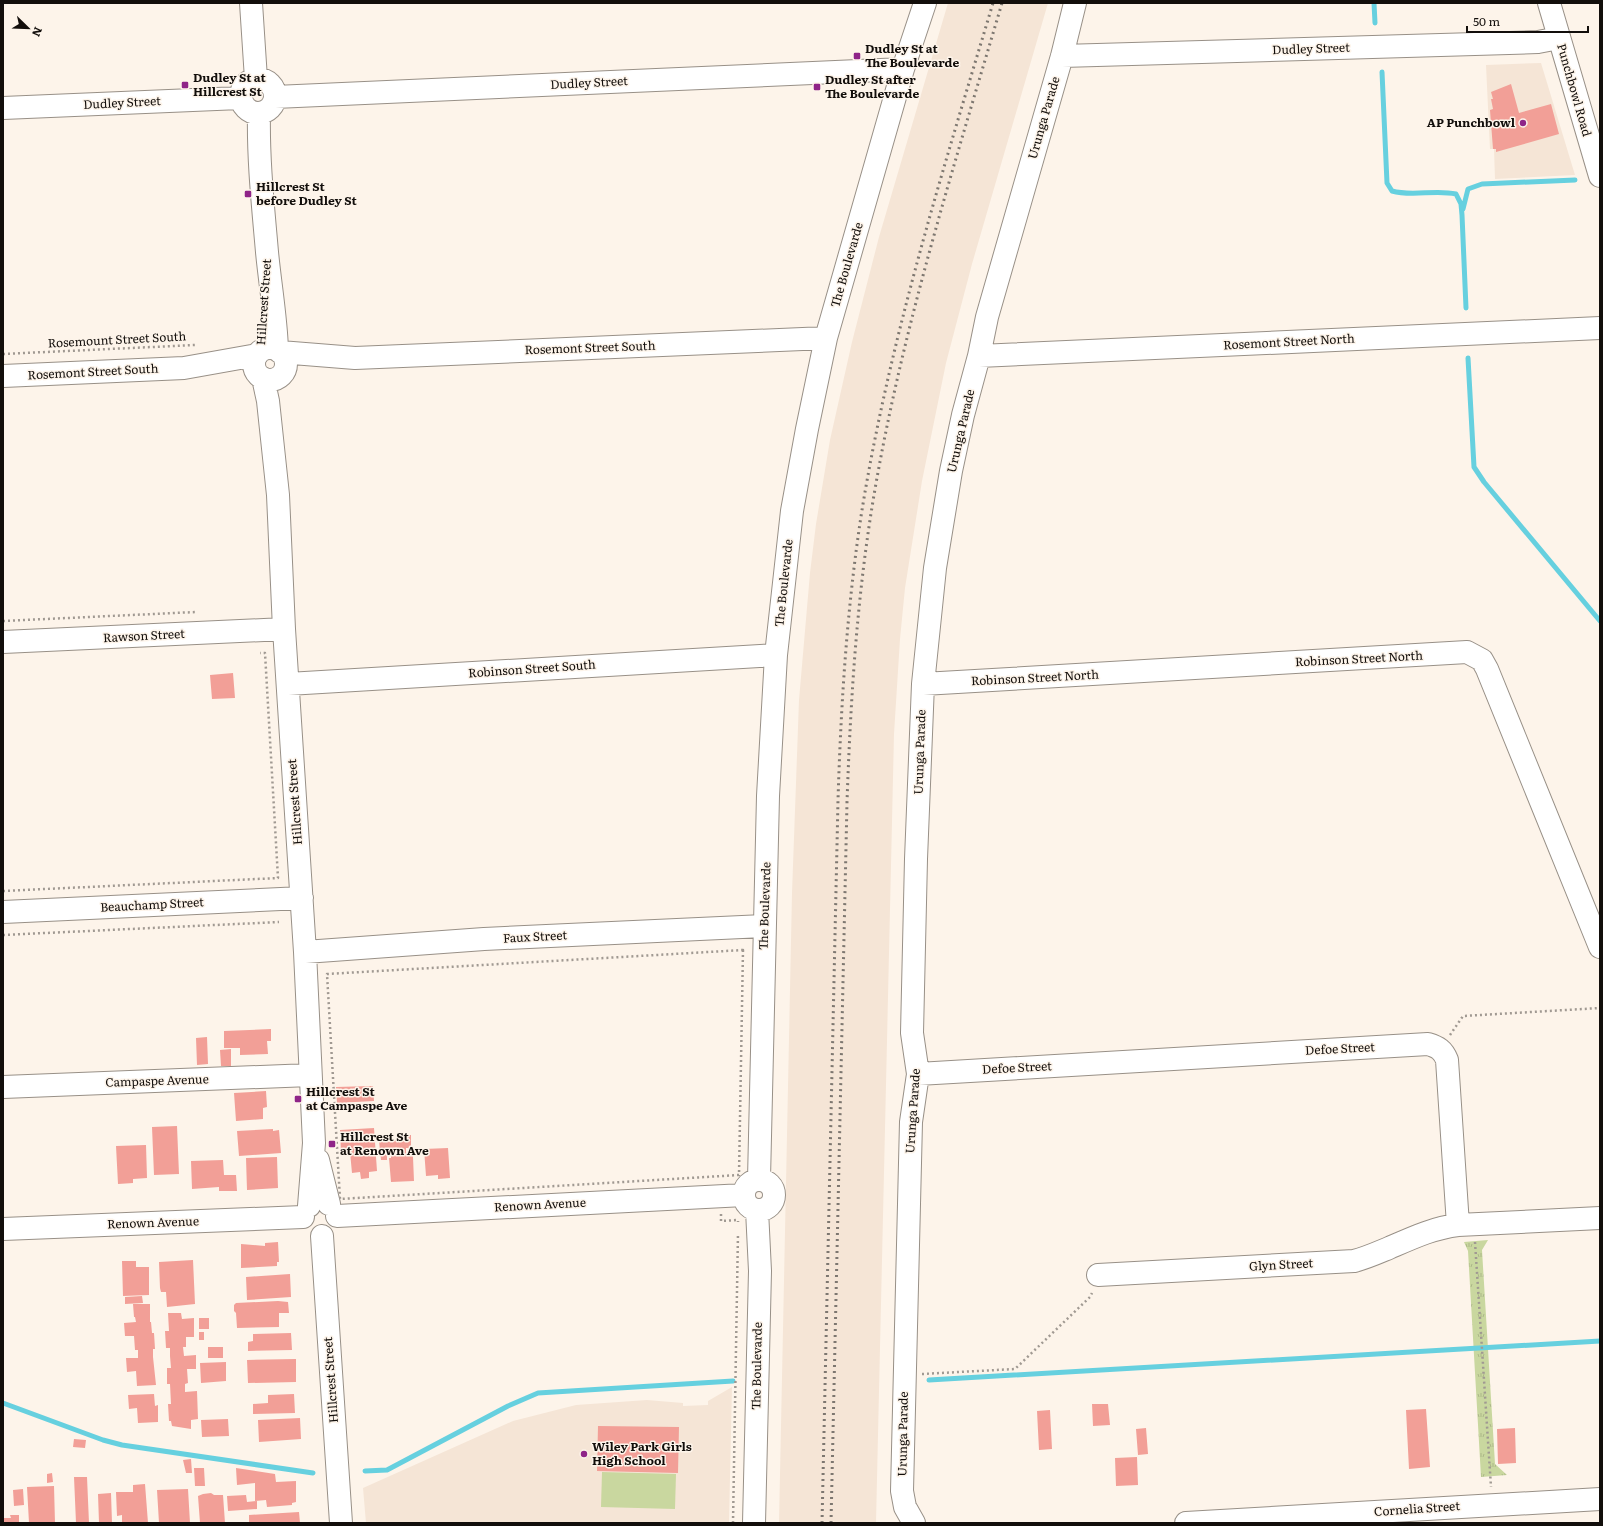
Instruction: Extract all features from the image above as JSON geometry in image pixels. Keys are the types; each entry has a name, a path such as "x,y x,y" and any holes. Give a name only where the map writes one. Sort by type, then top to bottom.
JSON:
{"street":[{"path":"251,3 256,79"},
{"name":"The Boulevarde","path":"754,1523 760,1271 746,1186 754,1180 759,1179 768,796 776,655 792,511 826,338 904,69 925,3"},
{"name":"Urunga Parade","path":"912,1519 905,1507 902,1491 910,1122 918,1074 912,1034 916,860 923,684 936,568 951,471 963,415 979,356 987,317 1076,3"},
{"name":"Punchbowl Road","path":"1549,3 1600,176"},
{"name":"Dudley Street","path":"1062,56 1531,42 1559,38"},
{"name":"Dudley Street","path":"275,97 904,69"},
{"path":"256,79 262,79 272,86 275,97 270,108 259,114 255,114 247,110 240,98 243,87 246,83 256,79"},
{"name":"Dudley Street","path":"3,108 240,98"},
{"name":"Hillcrest Street","path":"259,114 267,252 263,324 269,352"},
{"name":"Rosemont Street North","path":"979,356 1600,328"},
{"name":"Rosemont Street South","path":"3,376 184,368 269,352 355,358 826,338"},
{"path":"269,352 285,358 286,362 272,376 254,368 255,360 269,352"},
{"name":"Rosemont Street South","path":"184,368 272,376 355,358"},
{"name":"Hillcrest Street","path":"272,376 280,400 276,461 284,629 302,898 314,1143 320,1211 304,1223 310,1233 322,1236 341,1523"},
{"name":"Rawson Street","path":"3,642 284,629"},
{"name":"Robinson Street North","path":"923,684 1467,652 1482,660 1487,669 1600,947"},
{"name":"Robinson Street South","path":"288,684 776,655"},
{"name":"Beauchamp Street","path":"3,912 302,898"},
{"name":"Faux Street","path":"305,952 484,939 764,926"},
{"name":"Defoe Street","path":"918,1074 1423,1044 1434,1046 1441,1050"},
{"path":"1441,1050 1445,1053 1448,1067 1458,1225 1600,1218"},
{"name":"Campaspe Avenue","path":"3,1088 310,1075"},
{"name":"Renown Avenue","path":"3,1229 720,1186 750,1203"},
{"name":"Glyn Street","path":"1098,1275 1354,1260 1372,1255 1426,1232 1442,1227 1458,1225"},
{"name":"Cornelia Street","path":"1186,1523 1491,1504 1600,1499"}],"path":[{"name":"Rosemount Street South","path":"3,354 201,345"},
{"name":"Rawson Street","path":"3,621 203,612"},
{"name":"Hillcrest Street","path":"3,891 278,878 265,653 260,653"},
{"path":"3,934 279,922"},
{"path":"743,950 739,1175 720,1186 340,1199 327,974 743,950"},
{"path":"1441,1050 1463,1016 1600,1008"},
{"path":"720,1186 720,1221 738,1220 733,1523"},
{"path":"1475,1240 1491,1476 1491,1504"},
{"path":"904,1375 1015,1368 1090,1297 1098,1275"}],"shaded area":[{"path":"948,3 1048,3 972,264 946,363 922,481 905,588 894,734 876,1523 779,1523 792,893 799,700 810,573 816,524 830,440 852,342 879,237"},
{"path":"1541,63 1575,175 1495,179 1494,149 1490,149 1486,65"},
{"name":"Wiley Park Girls High School","path":"732,1387 729,1523 366,1523 363,1488 513,1421 576,1405 647,1400 683,1403 683,1406 708,1405 708,1401"}],"green space":[{"path":"1488,1240 1482,1250 1495,1464 1507,1475 1481,1477 1468,1251 1464,1242"},
{"path":"602,1472 676,1474 675,1509 601,1507"}],"building":[{"name":"AP Punchbowl","path":"1511,84 1519,113 1551,104 1559,134 1496,152 1496,149 1493,149 1490,110 1493,109 1491,99 1493,99 1491,92"},
{"path":"233,673 235,698 212,699 210,675"},
{"path":"271,1029 271,1041 267,1041 268,1054 240,1055 240,1048 224,1048 224,1031"},
{"path":"207,1037 208,1064 197,1065 196,1038"},
{"path":"231,1049 231,1066 221,1066 220,1050"},
{"path":"373,1086 374,1101 337,1103 336,1087"},
{"path":"266,1091 267,1107 263,1108 263,1119 236,1121 234,1093"},
{"path":"177,1126 179,1174 154,1175 152,1127"},
{"path":"374,1128 377,1171 369,1172 369,1178 361,1179 360,1172 352,1173 350,1152 341,1153 340,1130"},
{"path":"273,1129 273,1131 279,1130 281,1153 239,1156 237,1131"},
{"path":"404,1135 411,1135 411,1148 406,1148 406,1153 411,1152 413,1157 414,1181 391,1182 389,1158 391,1158 391,1153 387,1154 387,1160 381,1160 379,1141 405,1140"},
{"path":"146,1145 147,1178 133,1179 133,1183 118,1184 116,1146"},
{"path":"448,1148 450,1178 438,1179 438,1175 426,1176 424,1149"},
{"path":"277,1157 278,1188 247,1190 246,1158"},
{"path":"223,1160 224,1175 236,1175 237,1191 219,1191 219,1187 192,1189 191,1161"},
{"path":"278,1242 279,1262 277,1262 277,1266 241,1268 241,1244 265,1246 265,1243"},
{"path":"193,1260 195,1304 167,1307 166,1292 161,1292 160,1288 159,1262"},
{"path":"122,1261 136,1261 136,1267 149,1267 149,1295 123,1296"},
{"path":"290,1274 291,1297 247,1300 246,1277"},
{"path":"142,1296 143,1303 125,1304 125,1297"},
{"path":"288,1302 289,1313 279,1313 279,1327 237,1328 236,1313 234,1311 234,1305 236,1303"},
{"path":"133,1304 150,1304 150,1322 152,1333 154,1333 155,1349 153,1349 153,1357 156,1385 137,1386 136,1371 127,1372 126,1358 138,1358 138,1350 135,1350 134,1336 125,1336 124,1323 136,1322"},
{"path":"168,1313 181,1313 182,1319 194,1318 194,1337 186,1337 186,1347 183,1347 184,1356 196,1355 196,1369 187,1369 188,1383 185,1384 185,1392 197,1391 198,1419 191,1420 191,1429 172,1426 171,1421 169,1421 168,1404 171,1404 170,1384 167,1384 167,1368 171,1368 170,1348 166,1348 165,1331 169,1331"},
{"path":"199,1318 209,1318 209,1329 199,1329"},
{"path":"199,1332 204,1332 204,1340 199,1340"},
{"path":"291,1333 292,1350 248,1351 248,1342 253,1341 253,1334"},
{"path":"208,1347 223,1347 223,1358 208,1358"},
{"path":"296,1359 296,1382 248,1383 247,1360"},
{"path":"226,1362 226,1381 201,1383 200,1363"},
{"path":"154,1394 155,1406 158,1405 158,1422 138,1423 137,1408 129,1409 128,1395"},
{"path":"294,1394 295,1413 253,1414 253,1404 268,1403 268,1395"},
{"path":"1092,1404 1108,1404 1110,1425 1093,1426"},
{"path":"1426,1409 1430,1467 1409,1469 1406,1410"},
{"path":"1050,1410 1052,1449 1039,1450 1037,1411"},
{"path":"300,1418 301,1439 259,1442 258,1420"},
{"path":"228,1419 229,1436 202,1437 201,1420"},
{"path":"598,1426 679,1427 678,1473 597,1471"},
{"path":"1146,1428 1148,1454 1138,1455 1136,1429"},
{"path":"1515,1428 1516,1463 1498,1464 1497,1429"},
{"path":"74,1439 86,1440 85,1448 73,1447"},
{"path":"1137,1457 1138,1485 1116,1486 1115,1458"},
{"path":"191,1459 192,1473 186,1473 183,1460"},
{"path":"194,1468 204,1468 205,1486 195,1486"},
{"path":"236,1468 275,1474 276,1482 296,1481 296,1502 292,1503 292,1505 267,1507 266,1500 255,1501 255,1483 237,1485"},
{"path":"52,1473 53,1482 47,1483 47,1474"},
{"path":"74,1477 87,1477 89,1523 76,1523"},
{"path":"145,1484 148,1523 122,1523 122,1515 117,1516 116,1492 133,1492 133,1485"},
{"path":"54,1486 55,1523 29,1523 27,1487"},
{"path":"23,1489 24,1505 14,1506 13,1490"},
{"path":"188,1489 190,1523 159,1523 157,1490"},
{"path":"111,1493 112,1523 99,1523 98,1494"},
{"path":"211,1493 214,1495 223,1495 225,1523 200,1523 198,1496"},
{"path":"246,1495 247,1502 257,1501 257,1509 228,1511 227,1496"},
{"path":"299,1512 300,1523 249,1523 249,1515"},
{"path":"10,1515 19,1515 19,1523 3,1523 3,1518 11,1518"}],"waterway":[{"path":"1374,3 1375,23"},
{"path":"1382,72 1387,183 1392,191 1400,193 1440,192 1456,194 1461,204 1462,215 1466,308"},
{"path":"1463,209 1468,189 1482,184 1575,180"},
{"path":"1468,358 1474,467 1484,482 1600,621"},
{"path":"929,1380 1600,1341"},
{"path":"365,1471 387,1470 508,1406 538,1393 733,1381"},
{"path":"3,1403 103,1440 122,1445 313,1473"}],"railway":[{"path":"822,1523 838,800 843,691 852,582 862,510 887,382 919,255 993,3"},
{"path":"831,1523 847,802 853,676 861,592 879,467 904,350 934,234 1002,3"}],"place":[{"name":"Dudley St at The Boulevarde","path":"857,56"},
{"name":"Dudley St at Hillcrest St","path":"185,85"},
{"name":"Dudley St after The Boulevarde","path":"817,87"},
{"name":"AP Punchbowl","path":"1523,123"},
{"name":"Hillcrest St before Dudley St","path":"248,194"},
{"name":"Hillcrest St at Campaspe Ave","path":"298,1099"},
{"name":"Hillcrest St at Renown Ave","path":"332,1144"},
{"name":"Wiley Park Girls High School","path":"584,1454"}]}
